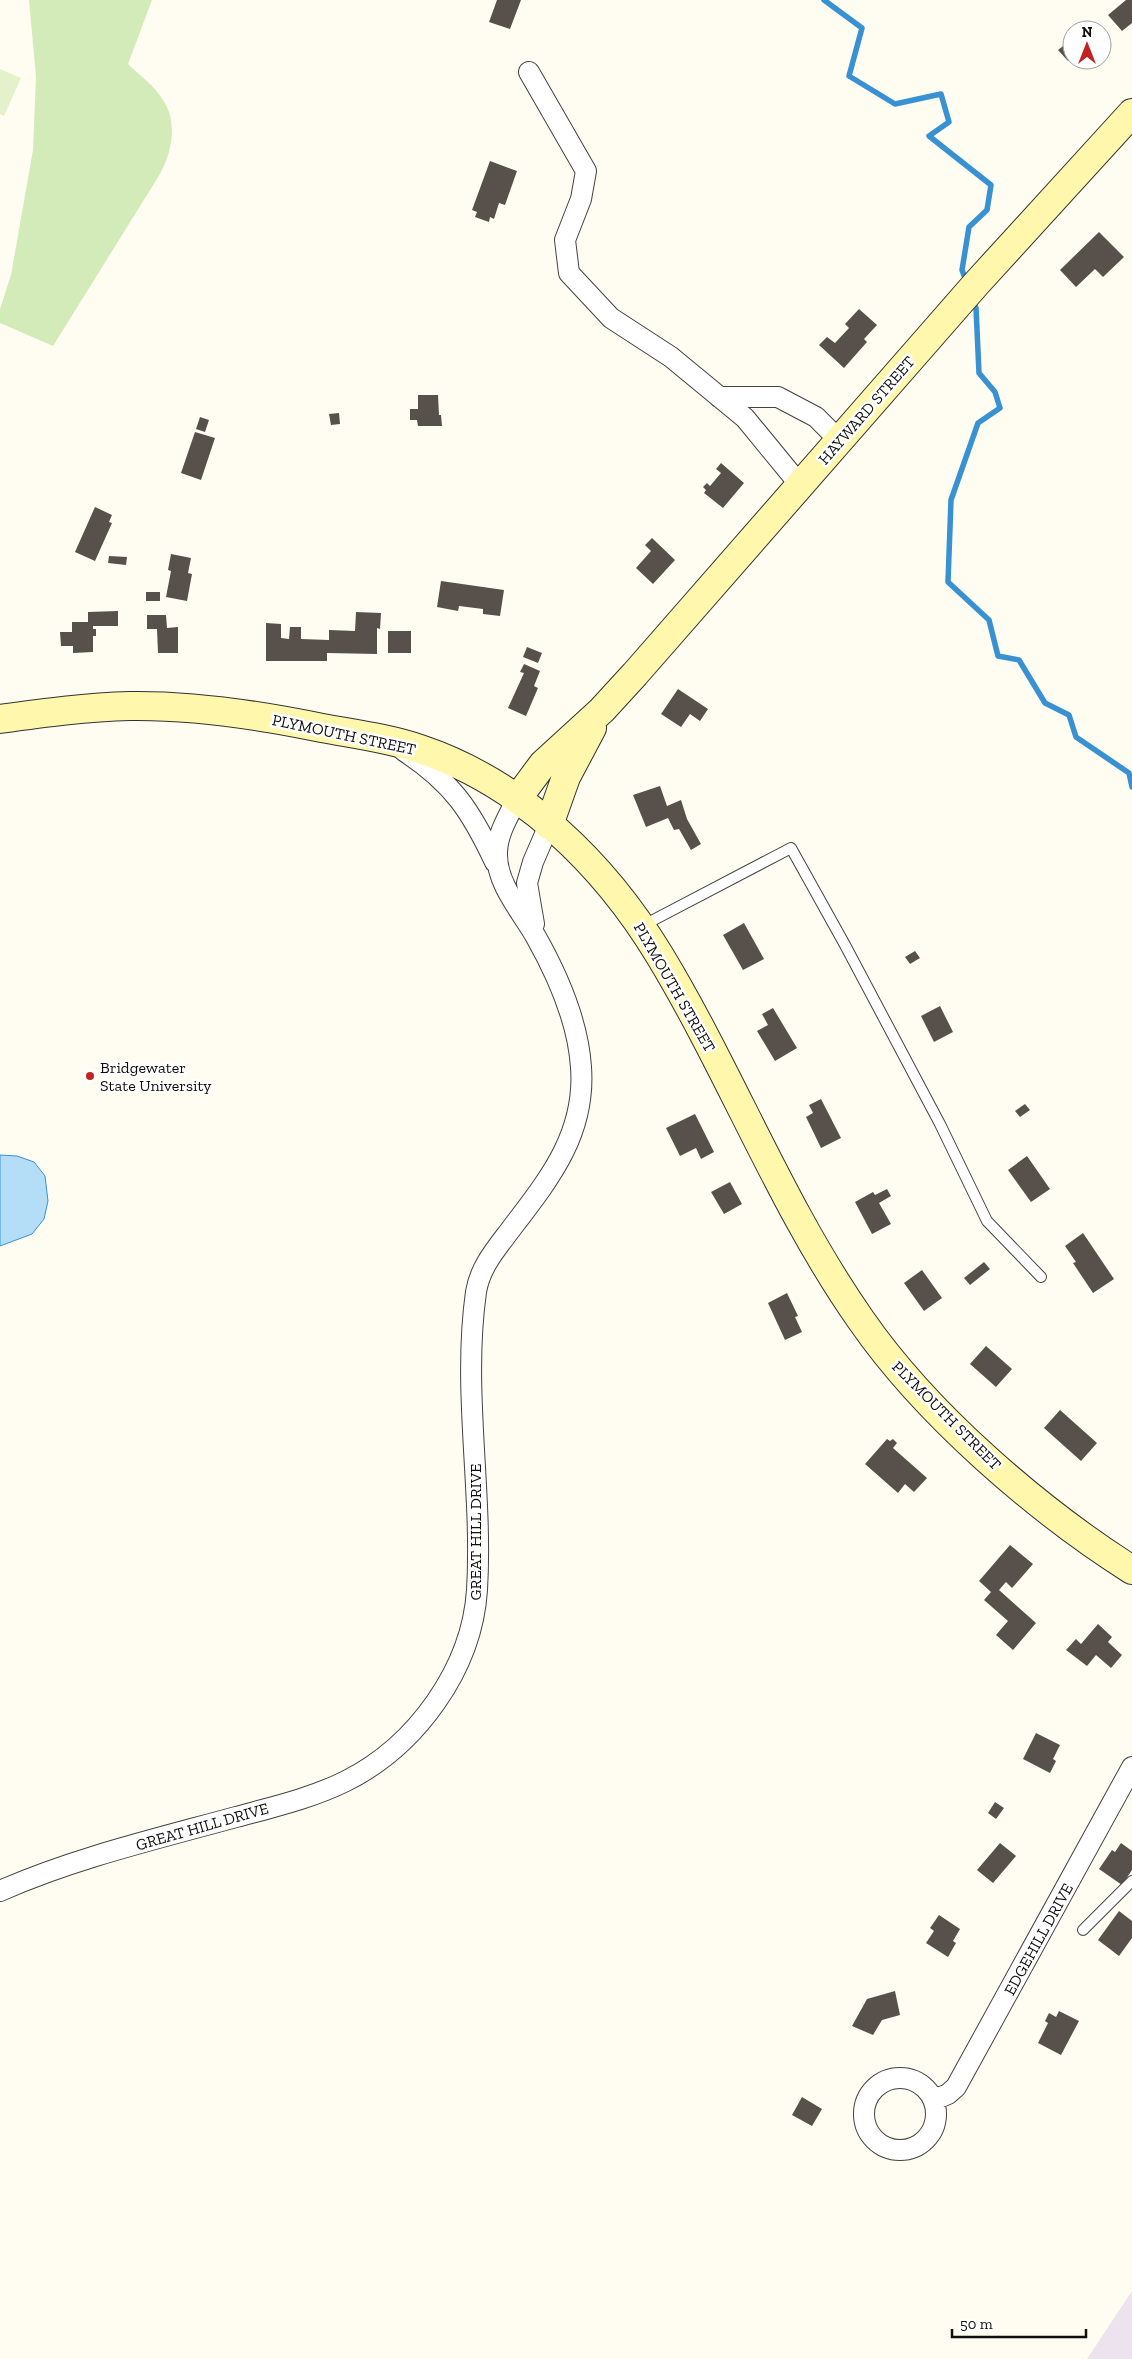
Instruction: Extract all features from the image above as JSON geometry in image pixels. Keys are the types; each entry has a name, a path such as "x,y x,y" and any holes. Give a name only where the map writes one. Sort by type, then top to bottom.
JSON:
{"main road":[{"name":"HAYWARD STREET","path":"517,799 555,752 602,710 971,291 1132,113"},
{"name":"PLYMOUTH STREET","path":"0,719 110,707 194,708 287,721 394,742 446,758 517,799 549,825 594,867 641,927 683,996 806,1231 840,1290 873,1337 914,1386 972,1444 1043,1504 1108,1555 1132,1570"},
{"name":"HAYWARD STREET","path":"549,825 570,766 602,710"}],"street":[{"path":"529,72 586,172 581,199 565,240 569,273 611,318 672,357 745,418 800,485"},
{"path":"719,396 778,397 816,417 840,441"},
{"name":"GREAT HILL DRIVE","path":"0,1892 58,1868 288,1802 349,1779 384,1757 431,1708 450,1679 469,1635 477,1590 477,1511 472,1369 475,1305 480,1277 490,1256 559,1161 572,1135 581,1102 581,1062 575,1028 558,983 537,938 509,894 485,840 464,805 439,777 394,742"},
{"name":"GREAT HILL DRIVE","path":"509,894 499,870 497,849 501,831 517,799"},
{"name":"GREAT HILL DRIVE","path":"537,938 528,883 533,862 549,825"},
{"name":"EDGEHILL DRIVE","path":"934,2100 948,2094 956,2087 1132,1767"}],"lane":[{"path":"641,927 790,848 845,946 940,1124 987,1221 1041,1277"},
{"path":"1083,1930 1132,1881"}],"shaded area":[{"path":"1132,2291 1132,2359 1087,2359"}],"green space":[{"path":"29,0 152,0 128,64 160,95 168,109 172,127 168,156 160,174 53,346 0,323 0,309 11,275 33,150 36,77"},
{"path":"0,69 21,78 4,116 0,114"}],"water":[{"path":"0,1155 17,1156 34,1162 45,1176 48,1201 44,1219 32,1234 0,1246"}],"building":[{"path":"497,0 521,0 510,29 489,22"},
{"path":"1126,0 1132,0 1132,23 1122,31 1108,15"},
{"path":"490,161 517,171 505,205 499,203 494,219 490,217 489,222 475,217 477,212 472,210"},
{"path":"1099,232 1124,257 1103,277 1095,269 1076,287 1060,270"},
{"path":"859,309 877,325 864,339 867,342 844,368 819,345 827,337 835,343 849,328 845,324"},
{"path":"418,395 438,395 439,415 441,415 442,426 418,426 417,420 410,420 410,409 418,409"},
{"path":"339,413 340,424 331,425 329,414"},
{"path":"200,417 209,420 205,432 196,429"},
{"path":"195,432 215,438 201,480 181,473"},
{"path":"721,463 744,483 723,508 704,493 706,490 703,487 707,483 710,486 721,473 716,469"},
{"path":"95,507 112,515 109,522 112,523 95,561 75,552"},
{"path":"652,538 675,560 653,584 636,568 651,551 645,545"},
{"path":"171,554 191,558 188,573 192,574 187,601 166,597 171,571 168,570"},
{"path":"109,556 127,557 126,565 108,563"},
{"path":"441,581 504,590 500,616 483,614 483,609 459,606 458,611 437,607"},
{"path":"146,592 160,592 160,601 146,601"},
{"path":"118,611 118,626 93,626 93,629 96,629 96,636 93,636 93,652 73,653 73,646 61,646 60,632 72,632 72,622 88,622 88,612"},
{"path":"356,612 381,613 380,629 377,628 377,654 327,653 327,661 266,661 266,623 281,624 281,638 289,639 290,627 301,627 301,639 329,640 329,630 355,631"},
{"path":"147,615 166,615 167,628 178,627 178,653 158,653 157,629 147,629"},
{"path":"388,631 411,631 411,653 388,653"},
{"path":"527,647 542,653 538,663 523,657"},
{"path":"524,664 540,671 534,686 538,688 526,716 508,708 524,673 520,672"},
{"path":"678,689 708,709 700,721 690,714 681,727 661,714"},
{"path":"660,786 667,806 681,800 687,819 701,844 691,850 679,829 674,830 668,818 646,827 633,795"},
{"path":"744,923 764,959 743,970 723,935"},
{"path":"915,951 920,958 910,964 905,957"},
{"path":"940,1006 953,1032 934,1042 921,1016"},
{"path":"773,1008 797,1048 775,1061 757,1031 768,1025 762,1014"},
{"path":"821,1099 841,1138 821,1148 806,1117 813,1113 809,1105"},
{"path":"1025,1104 1030,1110 1020,1117 1015,1111"},
{"path":"695,1114 714,1152 701,1159 696,1148 680,1156 666,1128"},
{"path":"1027,1156 1050,1189 1031,1202 1008,1170"},
{"path":"730,1182 742,1204 724,1214 711,1192"},
{"path":"887,1189 891,1196 879,1203 891,1224 872,1234 855,1202 873,1192 875,1195"},
{"path":"1083,1233 1114,1279 1093,1293 1073,1263 1076,1262 1065,1246"},
{"path":"984,1262 990,1269 970,1285 964,1278"},
{"path":"922,1270 942,1298 924,1311 904,1283"},
{"path":"787,1293 798,1316 795,1317 802,1332 785,1340 768,1303"},
{"path":"986,1346 1012,1369 996,1387 970,1364"},
{"path":"1060,1410 1097,1443 1081,1461 1044,1428"},
{"path":"887,1439 890,1441 893,1439 897,1443 893,1448 927,1478 914,1492 905,1484 898,1493 865,1464"},
{"path":"1010,1545 1033,1564 1012,1588 1006,1582 999,1590 1036,1623 1013,1650 996,1635 1008,1621 984,1600 991,1592 979,1581"},
{"path":"1098,1624 1112,1637 1108,1642 1122,1655 1111,1668 1096,1655 1087,1666 1066,1650 1076,1639 1081,1644"},
{"path":"1036,1733 1060,1745 1053,1759 1056,1761 1050,1773 1023,1759"},
{"path":"995,1802 1004,1808 996,1819 988,1813"},
{"path":"1000,1843 1016,1856 993,1883 977,1870"},
{"path":"1121,1843 1132,1851 1132,1870 1122,1885 1099,1869 1112,1850 1115,1852"},
{"path":"1119,1911 1132,1921 1132,1938 1119,1956 1098,1940"},
{"path":"939,1915 960,1929 953,1941 956,1943 948,1957 926,1943 934,1931 930,1928"},
{"path":"895,1991 900,2015 882,2020 873,2035 852,2026 867,1999"},
{"path":"1059,2011 1079,2021 1061,2055 1038,2043 1048,2023 1045,2021 1049,2013 1056,2017"},
{"path":"802,2097 822,2109 812,2126 792,2115"}],"waterway":[{"path":"824,0 862,28 849,76 895,104 941,94 949,122 929,136 991,185 987,210 969,227 962,270 967,283"},
{"path":"972,299 976,308 979,373 995,392 1000,408 978,423 951,500 948,582 989,620 998,656 1019,660 1045,703 1069,715 1076,737 1129,773 1132,787"}],"place":[{"name":"Bridgewater State University","path":"90,1076"}]}
